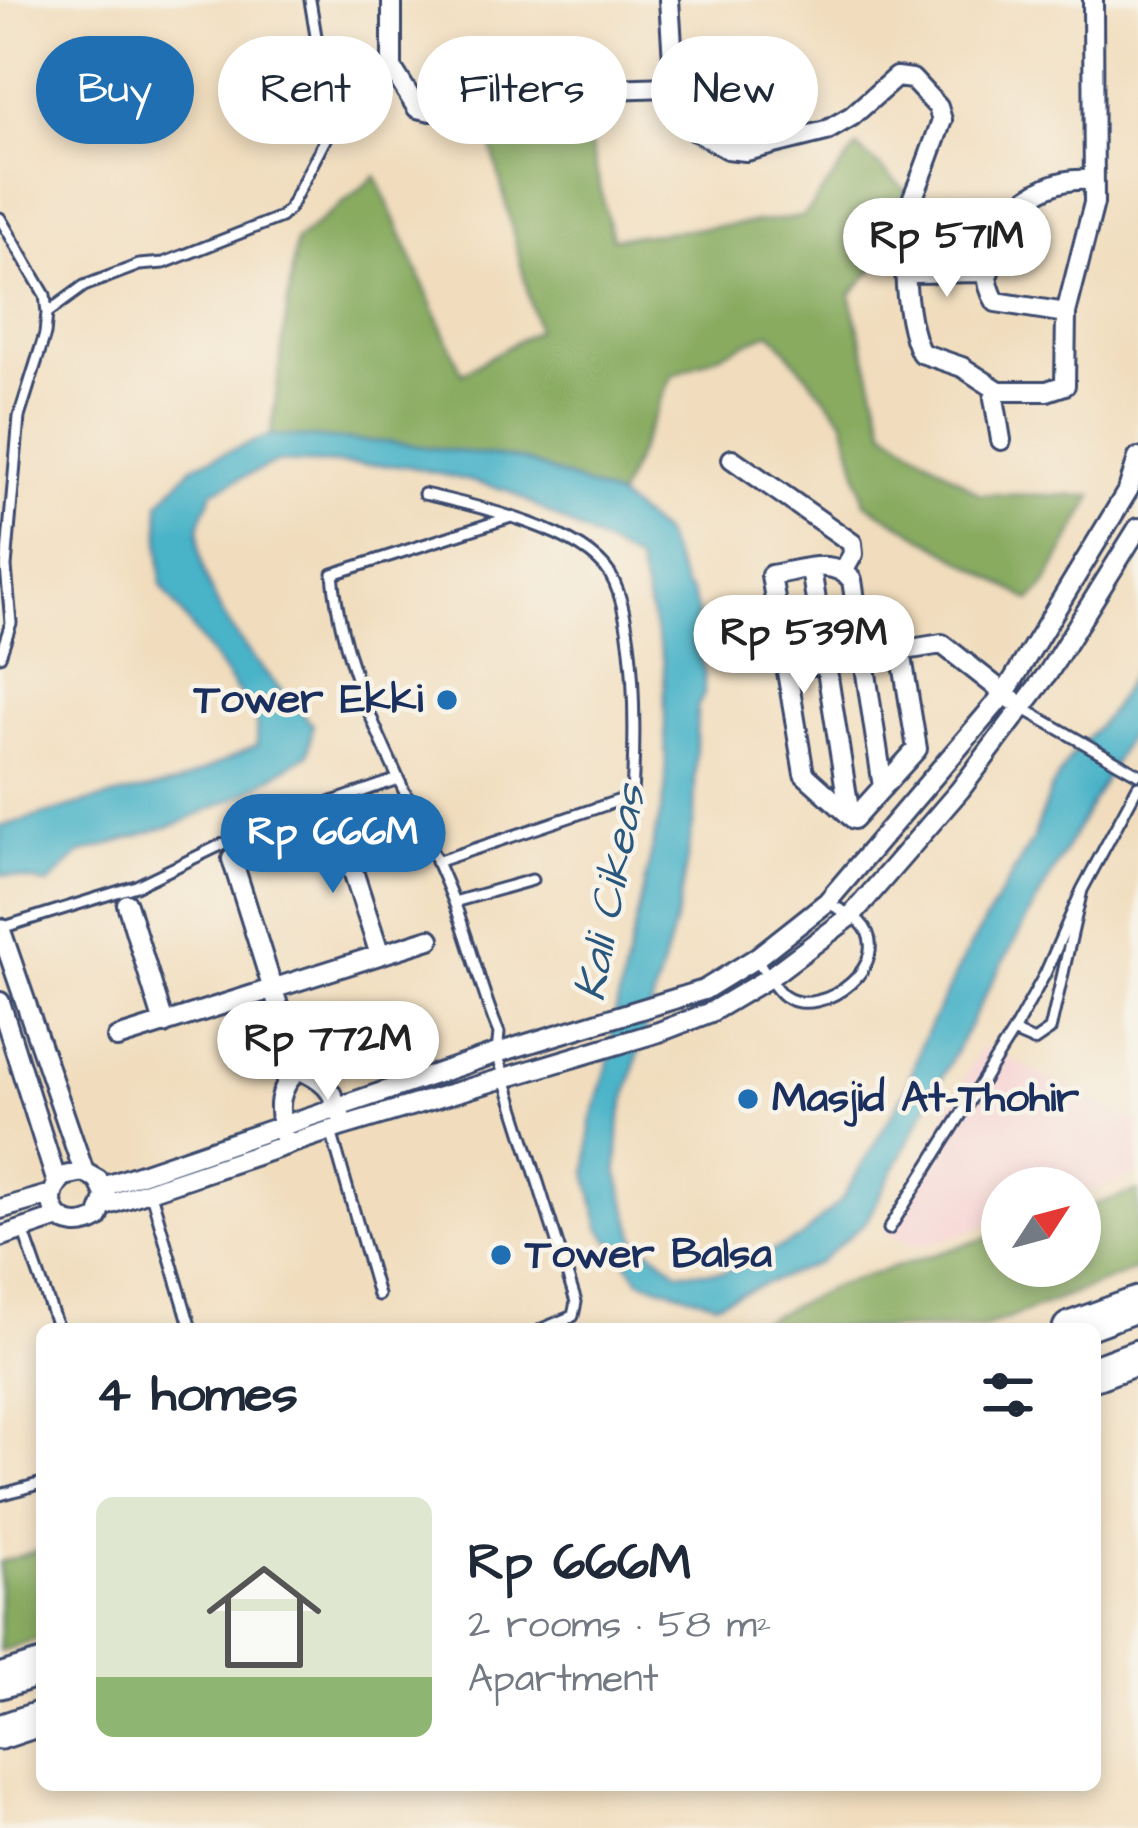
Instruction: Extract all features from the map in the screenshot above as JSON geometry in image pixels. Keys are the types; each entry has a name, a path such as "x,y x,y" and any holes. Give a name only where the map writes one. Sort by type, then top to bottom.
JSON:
{"highway":[{"path":"1086,1323 1138,1304"},
{"path":"1101,1371 1138,1357"},
{"path":"0,1681 36,1670"},
{"path":"0,1732 36,1720"}],"street":[{"path":"392,0 392,68 417,108 431,111 548,91 651,90"},
{"path":"669,0 672,36"},
{"path":"818,133 852,116 896,77 912,79 925,89 942,120 912,200 905,273 909,319 921,353 962,367 999,391 1047,391 1065,385 1066,313 1090,227 1093,0"},
{"path":"719,144 746,151 774,144"},
{"path":"1066,313 995,302 987,287 994,241 1004,220 1025,200 1058,181 1093,181"},
{"path":"905,273 989,272"},
{"path":"999,391 994,398 1001,440"},
{"path":"104,1196 281,1124 704,990 756,958 827,902 1005,692 1133,492 1138,458"},
{"path":"732,459 852,543 853,554 844,570"},
{"path":"104,1196 150,1190 337,1128 659,1032 711,1012 770,977 851,916 960,790 1024,710 1138,528"},
{"path":"883,787 852,580 844,570 830,565 771,575 804,774 854,819 883,787 916,749 901,651"},
{"path":"811,569 850,816"},
{"path":"786,669 942,644 1024,710"},
{"path":"935,778 960,790"},
{"path":"337,821 380,955"},
{"path":"232,860 298,1070 320,1079 338,1106 337,1128"},
{"path":"127,904 164,1024"},
{"path":"0,928 84,1172 104,1196"},
{"path":"117,1039 430,939"},
{"path":"0,1002 55,1188 52,1206 71,1225 86,1225 98,1218 104,1196"},
{"path":"286,1146 278,1100 282,1086 298,1070"},
{"path":"0,1210 55,1188 74,1172 84,1172"},
{"path":"0,1237 59,1217"}],"lane":[{"path":"47,313 84,286 140,265 164,263 281,217 289,209 328,134 330,121 310,0"},
{"path":"0,218 44,295 47,313 19,417 6,567 11,622 0,656"},
{"path":"424,494 511,517 591,555 609,573 630,657 635,735 632,796 436,862"},
{"path":"511,517 333,574 335,601 361,685 454,902 499,1033 497,1053 504,1078 576,1302 573,1316 556,1323"},
{"path":"1024,710 1138,774"},
{"path":"0,928 136,886 253,830 398,779"},
{"path":"889,1229 1013,1032 1138,786"},
{"path":"454,902 532,880"},
{"path":"1013,1032 1034,1041 1050,1030 1082,890"},
{"path":"756,958 780,994 791,1000 828,998 847,986 870,957 871,941 862,924 827,902"},
{"path":"956,1113 1013,1032"},
{"path":"337,1128 378,1295"},
{"path":"150,1190 189,1323"},
{"path":"23,1230 56,1323"},
{"path":"0,1495 36,1485"}],"shaded area":[{"path":"982,1045 1138,1124 1138,1174 1101,1186 1101,1167 981,1167 981,1227 920,1247 884,1233"}],"green space":[{"path":"491,144 590,144 612,238 803,217 857,147 928,210 850,295 885,429 980,494 1093,496 1046,584 1031,601 865,503 844,420 771,332 672,376 618,498 523,460 394,443 271,435 296,241 376,176 462,373 537,330"},
{"path":"1138,1191 1138,1269 1101,1283 1101,1202"},
{"path":"981,1240 981,1287 1091,1287 997,1323 757,1323 838,1285"},
{"path":"36,1551 36,1640 0,1651 0,1562"}],"water":[{"name":"Kali Cikeas","path":"271,435 394,443 523,460 618,498 663,534 685,587 692,593 698,613 694,642 704,670 704,694 697,708 694,819 678,910 620,1120 617,1171 636,1239 678,1272 723,1272 800,1238 842,1199 906,1090 921,1044 964,957 1034,837 1050,791 1070,758 1110,712 1138,664 1134,726 866,1222 818,1263 715,1303 640,1280 600,1228 587,1173 591,1122 610,1057 613,1023 666,788 664,662 637,562 507,490 407,466 277,462 213,491 199,531 210,589 239,639 313,725 308,754 248,792 180,823 79,854 48,884 0,874 0,827 178,783 257,745 256,717 161,585 159,503 194,465"}],"place":[{"name":"Tower Ekki","path":"447,700"},
{"name":"Masjid At-Thohir","path":"748,1099"},
{"name":"Tower Balsa","path":"501,1255"}]}
